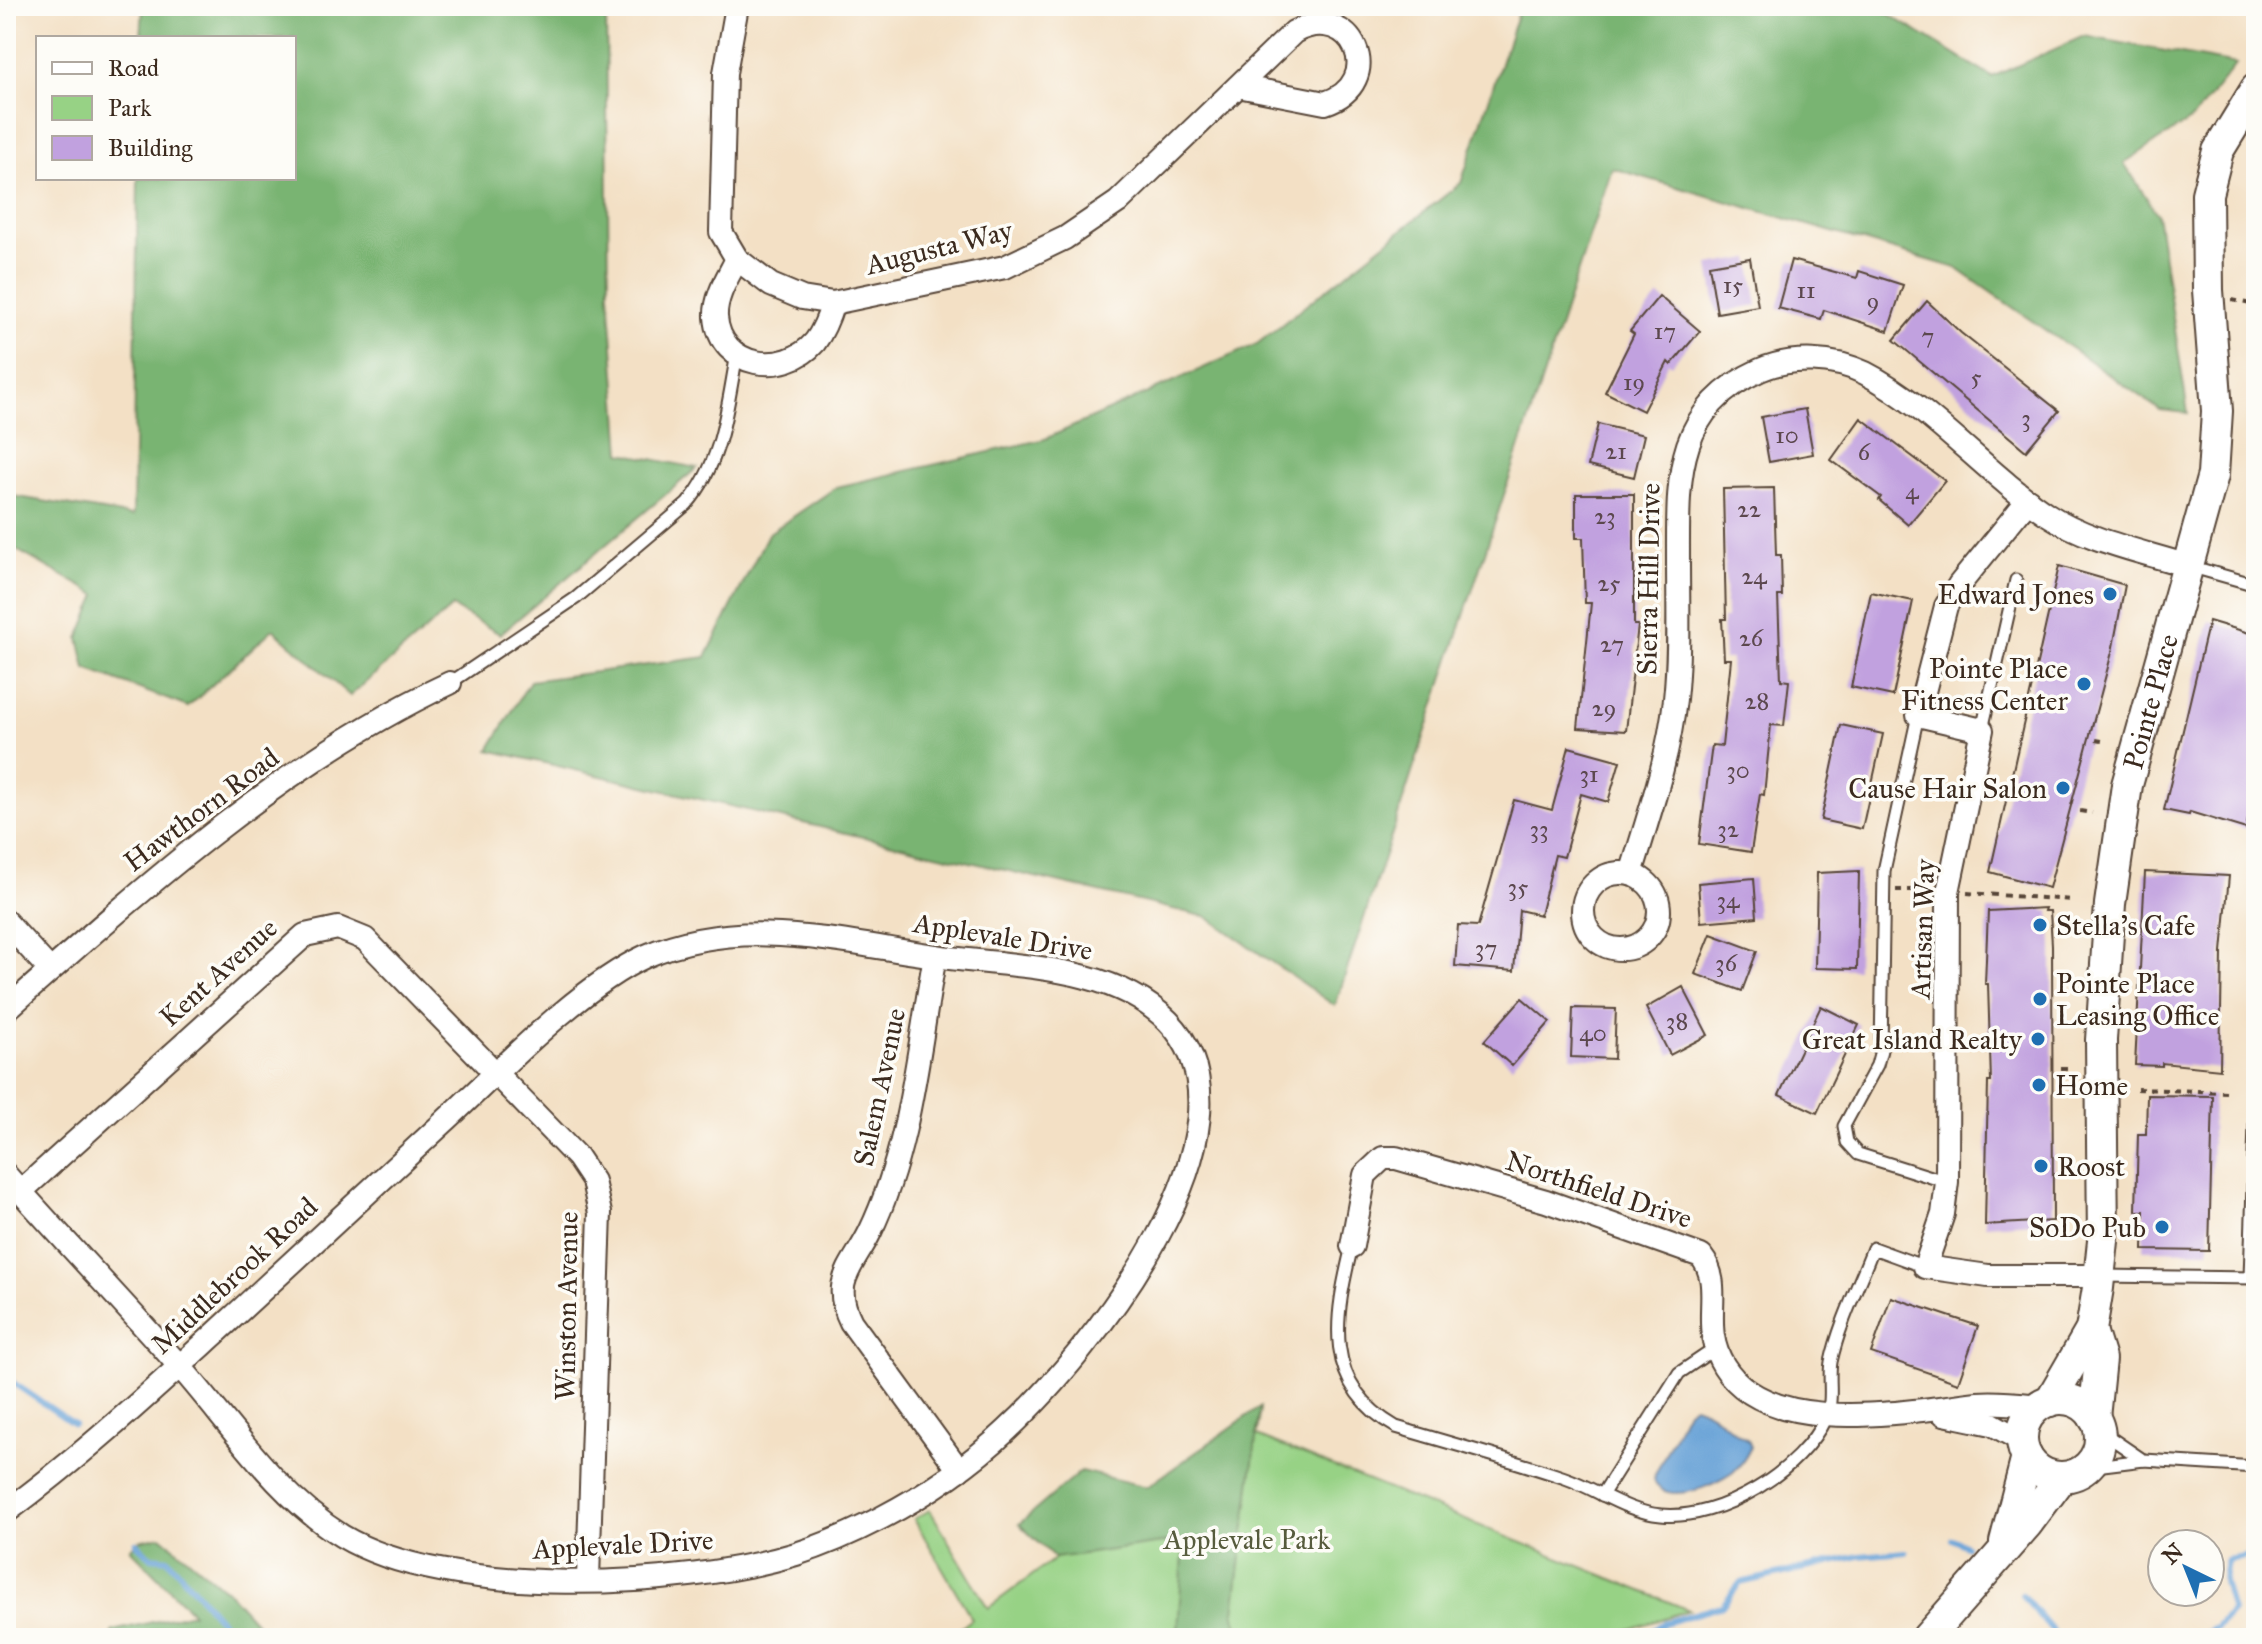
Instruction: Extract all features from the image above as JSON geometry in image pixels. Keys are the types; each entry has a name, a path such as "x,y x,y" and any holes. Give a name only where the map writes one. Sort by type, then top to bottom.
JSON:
{"street":[{"name":"Augusta Way","path":"737,6 725,73 721,232 737,259 771,285 802,298 833,303 1005,267 1065,238 1118,202 1238,86 1294,32 1306,25 1320,23 1345,33 1358,57 1358,69 1347,92 1325,103 1238,86"},
{"name":"Pointe Place","path":"2044,1404 2091,1330 2103,1241 2101,1040 2110,904 2130,773 2205,510 2217,444 2205,216 2207,194 2218,151 2256,89"},
{"path":"737,259 718,299 716,317 720,334 737,354 760,364 778,364 794,358 814,342 828,321 833,303"},
{"name":"Sierra Hill Drive","path":"1631,874 1670,732 1675,700 1680,471 1692,433 1714,401 1746,377 1774,365 1804,361 1844,365 1881,382 2028,500 2081,532 2188,566"},
{"path":"1982,730 1918,715 1946,606 1959,585 2028,500"},
{"name":"Hawthorn Road","path":"6,1010 179,860 233,820 396,708 450,683"},
{"name":"Artisan Way","path":"1925,1267 1943,1214 1947,1182 1948,892 1982,730"},
{"path":"6,922 50,970"},
{"name":"Kent Avenue","path":"13,1183 290,946 322,929 352,932 376,949 496,1074"},
{"name":"Applevale Drive","path":"13,1183 288,1491 344,1537 384,1556 420,1566 517,1578 663,1578 711,1572 799,1553 884,1517 959,1470 1045,1392 1090,1340 1140,1267 1181,1183 1196,1140 1201,1087 1185,1041 1150,1005 1127,993 1080,976 789,933 725,936 676,945 631,963 610,977 496,1074"},
{"name":"Salem Avenue","path":"935,956 902,1142 869,1234 845,1274 841,1300 851,1322 959,1470"},
{"name":"Middlebrook Road","path":"6,1512 109,1430 496,1074"},
{"name":"Winston Avenue","path":"496,1074 586,1167 598,1197 588,1579"},
{"name":"Northfield Drive","path":"1352,1246 1365,1175 1383,1158 1501,1188 1675,1244 1701,1256 1713,1278 1710,1320 1716,1348 1733,1378 1760,1400 1791,1411 1828,1413 1931,1411 1981,1402 2044,1404"},
{"path":"1925,1267 1967,1275 2099,1276"},
{"name":"Pointe Place","path":"2091,1330 2100,1359 2096,1424"},
{"path":"1927,1638 1958,1606 2003,1547 2097,1451 2096,1424 2070,1401 2044,1404 2026,1421 2024,1449 2003,1547"},
{"name":"Northfield Drive","path":"1931,1411 1992,1424 2024,1449"},
{"path":"2024,1449 2041,1472 2074,1472"}],"lane":[{"path":"450,683 576,598 687,504 702,485 718,450 737,354"},
{"path":"2188,566 2256,585"},
{"path":"1982,730 2016,580"},
{"path":"1918,715 1884,871 1881,1050 1868,1083 1845,1118 1844,1134 1852,1148 1864,1157 1947,1182"},
{"path":"2099,1276 2253,1278 2256,1093"},
{"path":"1352,1246 1339,1298 1339,1345 1350,1383 1377,1417 1396,1427 1568,1479 1642,1512 1664,1516 1713,1508 1740,1496 1786,1465 1815,1437 1828,1413 1833,1354 1873,1248 1925,1267"},
{"path":"1602,1495 1679,1373 1716,1348"},
{"path":"2096,1424 2144,1460"},
{"path":"2074,1472 2144,1460 2256,1467"}],"path":[{"path":"2226,298 2256,305"},
{"path":"2096,740 2107,742"},
{"path":"2080,811 2092,813"},
{"path":"1911,890 1918,890"},
{"path":"1963,892 2073,900"},
{"path":"2061,1068 2072,1068"},
{"path":"2137,1089 2226,1092"},
{"path":"2064,1221 2083,1222"}],"green space":[{"path":"143,6 606,6 609,293 621,453 697,468 500,634 452,607 350,696 273,629 188,707 86,669 79,638 97,595 6,544 6,495 133,516 138,180 296,180 296,36 141,36"},
{"path":"1520,6 1875,6 1992,77 2084,36 2236,64 2193,118 2124,163 2157,214 2188,413 2160,410 1956,268 1612,168 1335,1006 1207,917 489,750 530,681 706,657 768,534 837,487 1045,439 1257,344 1461,183"},
{"path":"2256,223 2256,473 2248,472 2255,388 2251,263"},
{"name":"Applevale Park","path":"1260,1407 1257,1436 1689,1610 1624,1631 1622,1638 948,1638 972,1619 914,1519 930,1510 988,1608"},
{"path":"1260,1407 1234,1612 1241,1638 1167,1638 1178,1629 1184,1540 1055,1558 1019,1524 1081,1471 1147,1487"},
{"path":"161,1536 229,1593 268,1636 286,1630 302,1638 109,1638 113,1631 193,1613 130,1549 138,1541"}],"water":[{"path":"1694,1405 1748,1440 1751,1447 1738,1467 1724,1478 1690,1491 1668,1492 1659,1488 1653,1479 1687,1410"}],"building":[{"path":"1750,258 1758,306 1717,313 1709,265"},
{"path":"1791,260 1857,278 1859,271 1903,285 1888,331 1824,310 1821,319 1778,308"},
{"path":"1659,296 1700,331 1671,365 1668,362 1643,411 1605,392 1634,334 1630,331"},
{"path":"1927,301 1961,333 2059,411 2026,451 1894,340"},
{"path":"1805,409 1813,454 1769,462 1761,417"},
{"path":"1861,418 1945,481 1908,525 1879,500 1881,497 1831,460"},
{"path":"1598,424 1644,435 1634,477 1588,466"},
{"path":"1774,488 1776,555 1781,555 1782,596 1778,596 1781,680 1789,681 1784,726 1771,725 1764,795 1760,794 1751,852 1699,844 1712,745 1722,746 1731,659 1724,659 1722,619 1726,619 1723,489"},
{"path":"1576,494 1634,494 1634,625 1638,625 1626,731 1578,728 1591,603 1585,603 1583,538 1576,538"},
{"path":"2059,566 2125,585 2112,652 2049,888 1990,872"},
{"path":"1871,592 1913,601 1893,696 1851,687"},
{"path":"2209,621 2256,635 2256,778 2246,829 2190,812 2189,815 2164,810"},
{"path":"1841,725 1883,734 1862,829 1821,820"},
{"path":"1569,747 1620,761 1608,802 1581,794 1564,857 1555,855 1540,915 1519,910 1514,971 1455,966 1458,925 1478,926 1514,800 1552,810"},
{"path":"1859,871 1857,969 1815,968 1817,873"},
{"path":"2145,872 2229,876 2222,952 2220,1069 2162,1063 2162,1066 2135,1065"},
{"path":"1754,878 1757,917 1701,922 1698,883"},
{"path":"2045,908 2044,911 2050,911 2052,945 2053,1221 1985,1225 1988,1082 1991,1082 1988,984 1985,984 1988,911"},
{"path":"1711,934 1757,951 1742,991 1695,974"},
{"path":"1683,987 1708,1035 1670,1055 1646,1008"},
{"path":"1522,998 1550,1022 1512,1066 1484,1041"},
{"path":"1821,1006 1859,1025 1817,1113 1779,1095"},
{"path":"1573,1008 1616,1009 1614,1059 1571,1057"},
{"path":"2147,1095 2213,1096 2209,1251 2143,1250 2144,1211 2136,1211 2138,1134 2146,1134"},
{"path":"1891,1297 1978,1326 1958,1383 1871,1353"}],"waterway":[{"path":"6,1378 74,1424"},
{"path":"1952,1539 1966,1546"},
{"path":"136,1543 151,1557 168,1559 235,1638"},
{"path":"1642,1638 1664,1623 1722,1606 1740,1583 1859,1556 1906,1552"},
{"path":"2197,1638 2216,1628 2232,1611 2224,1582 2227,1560 2256,1555"},
{"path":"2022,1595 2058,1638"}],"place":[{"name":"Edward Jones","path":"2110,594"},
{"name":"Pointe Place Fitness Center","path":"2084,684"},
{"name":"Cause Hair Salon","path":"2063,788"},
{"name":"Stella's Cafe","path":"2040,925"},
{"name":"Pointe Place Leasing Office","path":"2040,999"},
{"name":"Great Island Realty","path":"2038,1039"},
{"name":"Home","path":"2039,1085"},
{"name":"Roost","path":"2041,1166"},
{"name":"SoDo Pub","path":"2162,1227"}]}
